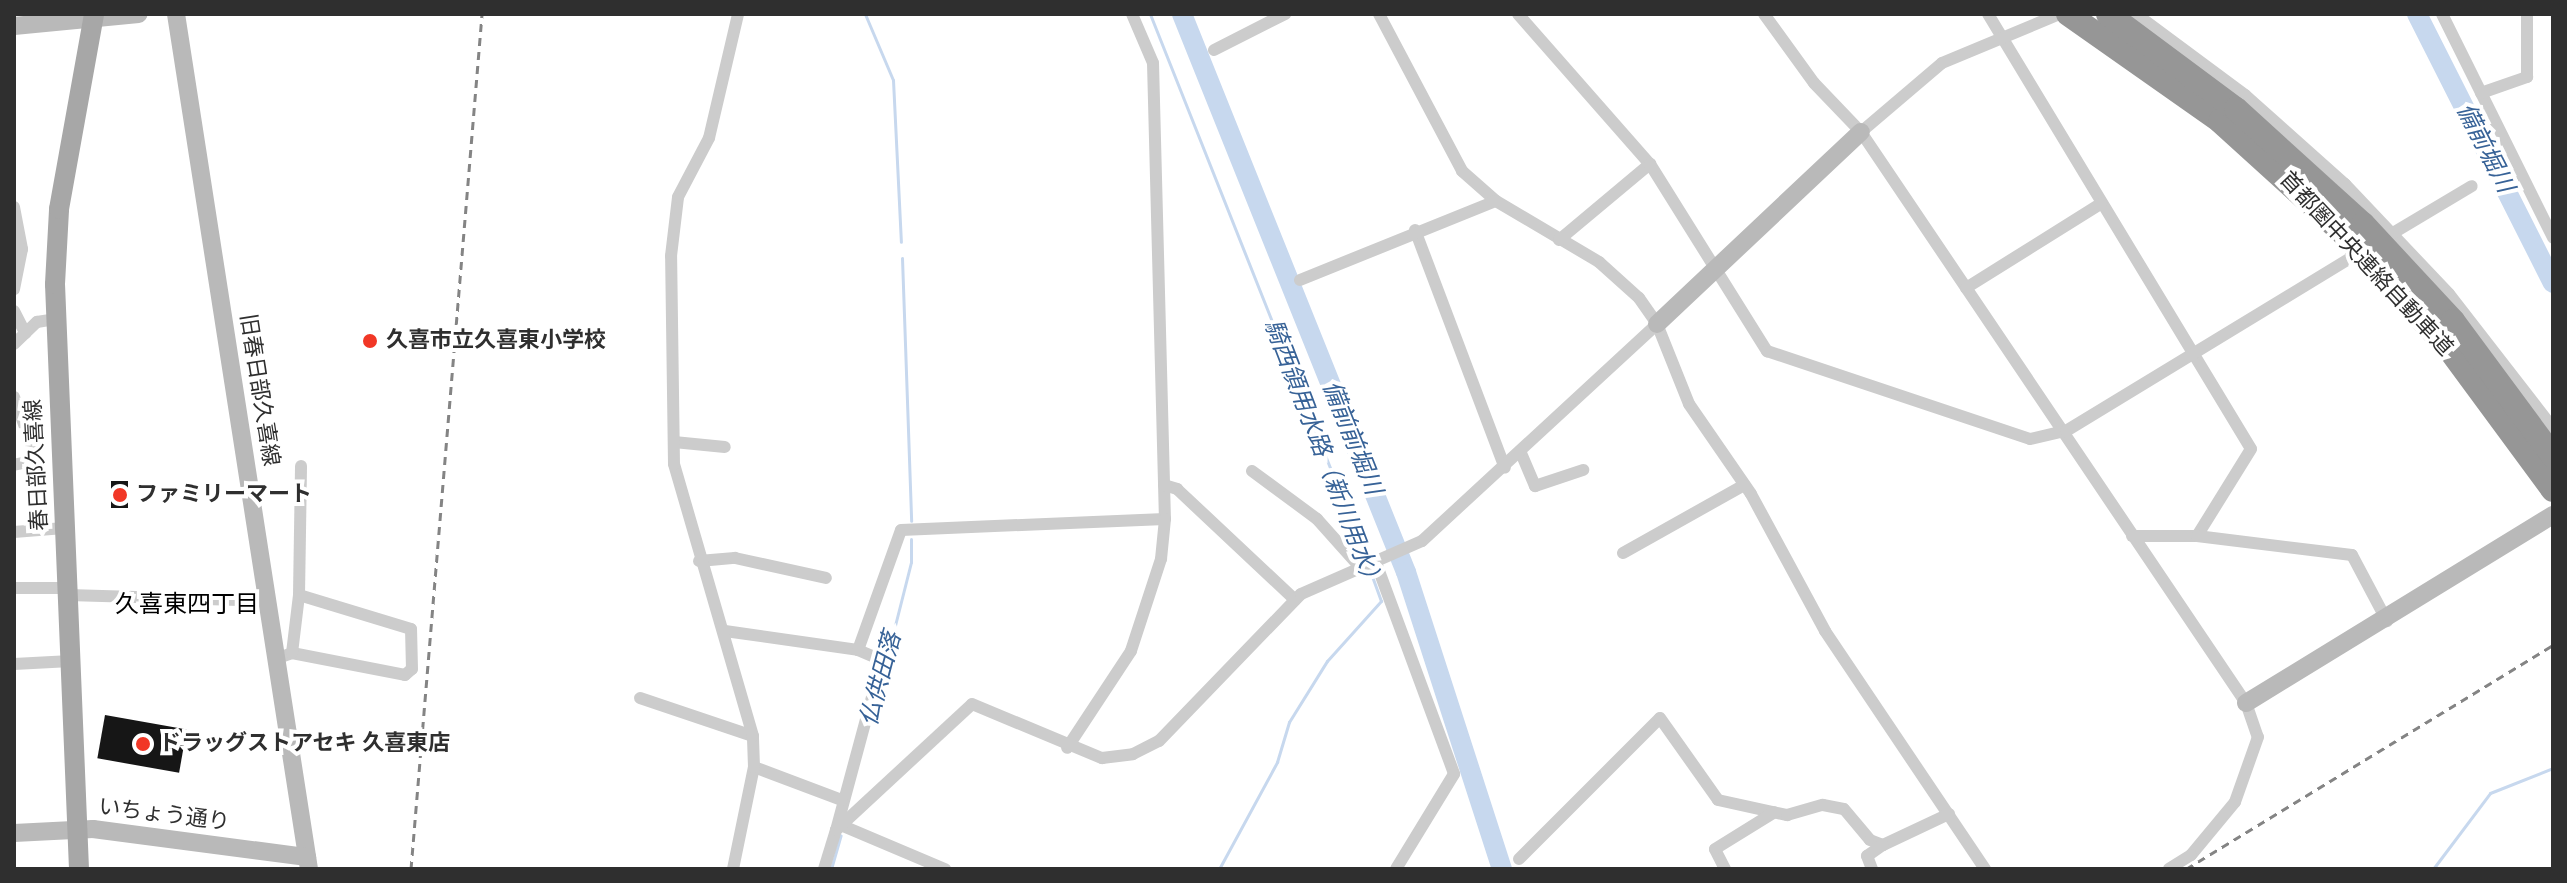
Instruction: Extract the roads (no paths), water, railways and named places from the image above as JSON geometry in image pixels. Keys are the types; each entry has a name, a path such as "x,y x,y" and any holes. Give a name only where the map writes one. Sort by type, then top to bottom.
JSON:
{"highway":[{"name":"首都圏中央連絡自動車道","path":"2068,14 2220,121 2344,234 2449,349 2553,490"},
{"name":"首都圏中央連絡自動車道","path":"2108,14 2236,109 2363,224 2453,321 2553,456"}],"main road":[{"name":"春日部久喜線","path":"79,869 55,319 59,209 94,16"}],"street":[{"path":"14,26 138,14"},
{"name":"旧春日部久喜線","path":"176,14 268,601 285,655 308,863"},
{"path":"733,869 754,767 753,736 725,631 699,561 674,442 671,256 678,197 709,138 738,14"},
{"path":"1067,748 1131,651 1161,559 1165,519 1153,63 1132,14"},
{"path":"1214,50 1285,14"},
{"path":"1379,14 1436,133 1462,171 1496,201 1599,262 1657,324 1689,404 1744,485 1825,631 1985,869"},
{"path":"1518,14 1650,164 1719,267 1767,351 2030,439 2066,431 2194,358 2472,186"},
{"path":"1764,14 1814,83 1861,132 2066,431 2132,536 2246,703 2258,737 2235,802 2191,855 2169,869"},
{"path":"1988,14 2251,449 2197,536"},
{"path":"840,828 972,704 1067,748 1102,758 1133,754 1159,741 1295,600 1359,566 1408,548 1505,468 1861,132 1942,63 2060,14"},
{"path":"2136,14 2297,139 2394,232 2553,428"},
{"path":"2442,14 2553,238"},
{"path":"2481,93 2527,77 2527,14"},
{"path":"2234,157 2241,152 2275,159 2297,139"},
{"path":"1559,240 1650,164"},
{"path":"1300,280 1415,230 1496,201"},
{"path":"1966,288 2102,203"},
{"path":"14,207 22,249 14,289"},
{"path":"1415,230 1505,468"},
{"path":"14,311 25,333"},
{"path":"14,344 25,333 55,319"},
{"path":"14,397 34,450 34,463 14,465"},
{"path":"674,442 725,447"},
{"path":"34,450 60,448"},
{"path":"1521,453 1535,486 1583,470"},
{"path":"299,595 411,629 412,669 405,675 285,655 299,595 301,466"},
{"path":"1252,471 1317,519 1359,566"},
{"path":"1164,485 1177,489 1295,600"},
{"path":"1623,553 1744,485"},
{"path":"2246,703 2387,621 2553,515"},
{"path":"858,650 901,530 1165,519"},
{"path":"14,532 64,528"},
{"path":"2132,536 2197,536 2352,555 2387,621"},
{"path":"699,561 735,558 826,578"},
{"path":"1375,560 1454,774 1396,869"},
{"path":"14,588 268,601"},
{"path":"725,631 858,650 882,660 842,800 840,828 824,869"},
{"path":"14,664 71,661"},
{"path":"640,698 753,736"},
{"path":"1519,859 1660,718 1718,800 1775,812 1823,805 1844,809 1883,845"},
{"path":"754,767 842,800"},
{"path":"1725,869 1715,849 1775,812"},
{"path":"1872,869 1867,856 1883,845 1949,814"},
{"name":"いちょう通り","path":"14,833 77,828 308,863"},
{"path":"840,828 945,869"}],"waterway":[{"name":"仏供田落","path":"865,14 893,80 901,242"},
{"name":"騎西領用水路（新川用水）","path":"1150,14 1367,561"},
{"name":"備前前堀川","path":"1182,14 1406,572 1502,869"},
{"name":"備前堀川","path":"2417,14 2553,283"},
{"name":"仏供田落","path":"902,258 911,521"},
{"name":"仏供田落","path":"887,657 911,562 911,539"},
{"name":"騎西領用水路（新川用水）","path":"1219,869 1277,762 1289,722 1327,661 1381,601 1369,568"},
{"path":"2433,869 2490,793 2553,768"},
{"name":"仏供田落","path":"831,869 841,835"}],"railway":[{"path":"411,869 482,14"},
{"path":"2186,869 2553,645"}],"place":[{"name":"久喜市立久喜東小学校","path":"370,341"},
{"name":"ファミリーマート","path":"120,495"},
{"name":"ドラッグストアセキ 久喜東店","path":"143,744"}],"district":[{"name":"久喜東四丁目","path":"187,605"}]}
